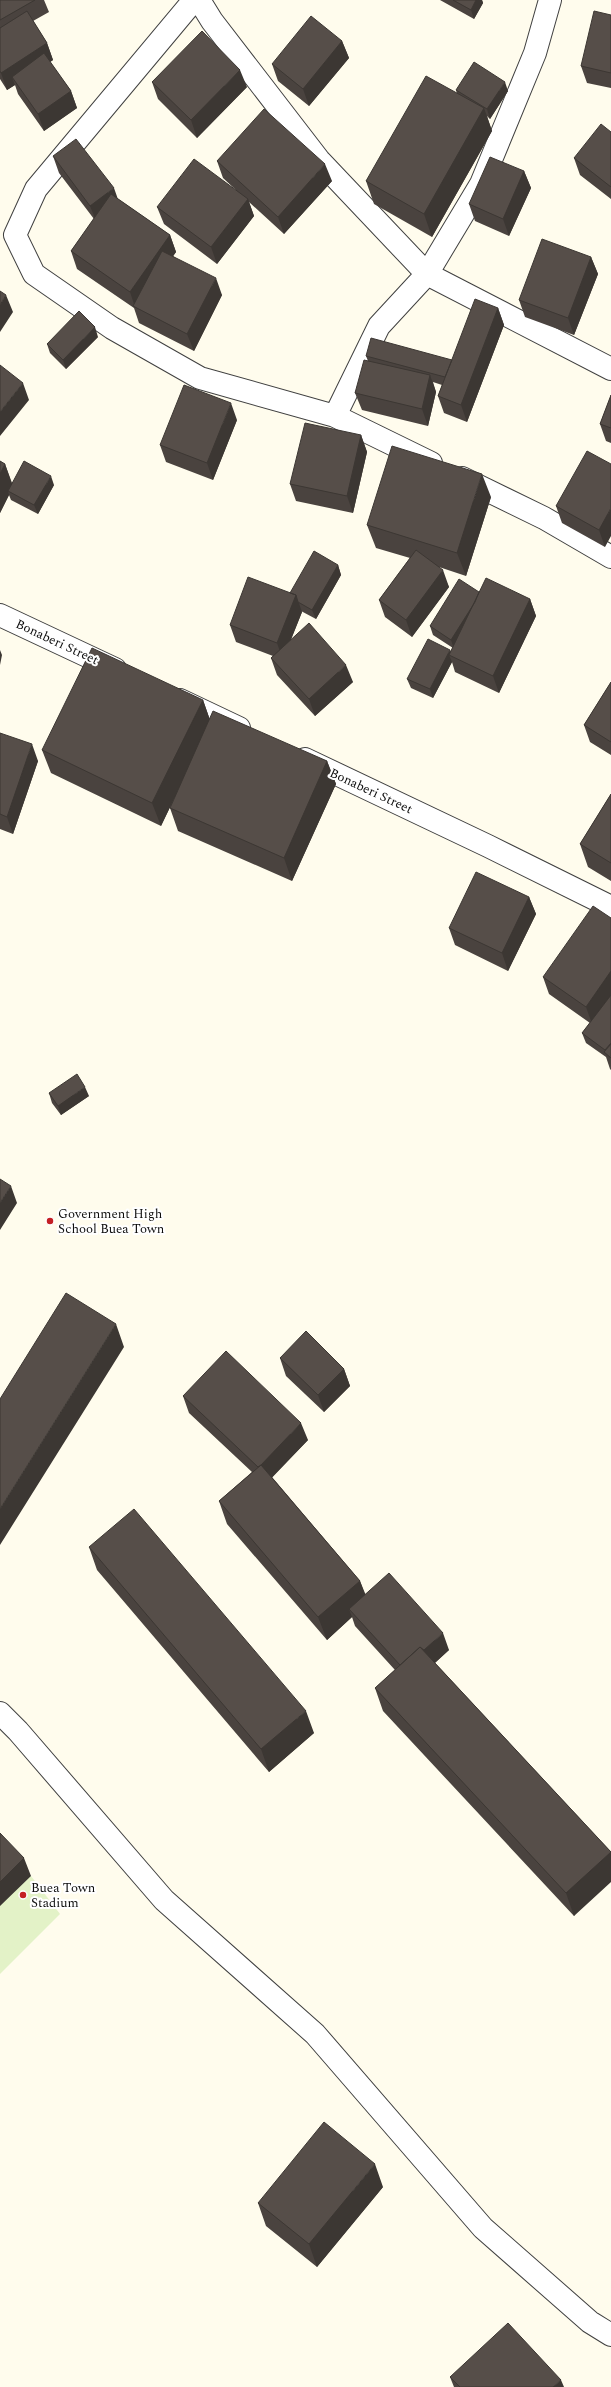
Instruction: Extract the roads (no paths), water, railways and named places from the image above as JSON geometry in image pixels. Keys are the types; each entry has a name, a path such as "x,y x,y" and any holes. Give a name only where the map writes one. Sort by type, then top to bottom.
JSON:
{"street":[{"path":"194,0 36,189 15,235 34,274 112,328 193,375 335,416 544,518 611,557"},
{"path":"199,0 212,21 319,160 428,274 611,369"},
{"path":"335,416 379,326 428,274 481,184 535,53 550,0"},
{"name":"Bonaberi Street","path":"0,615 136,680"},
{"path":"165,693 258,737"},
{"name":"Bonaberi Street","path":"287,751 488,846 611,907"},
{"path":"0,1713 18,1731 164,1900 315,2034 483,2228 590,2322 611,2335"}],"place":[{"name":"Government High School Buea Town","path":"50,1221"},
{"name":"Buea Town Stadium","path":"23,1895"}]}
